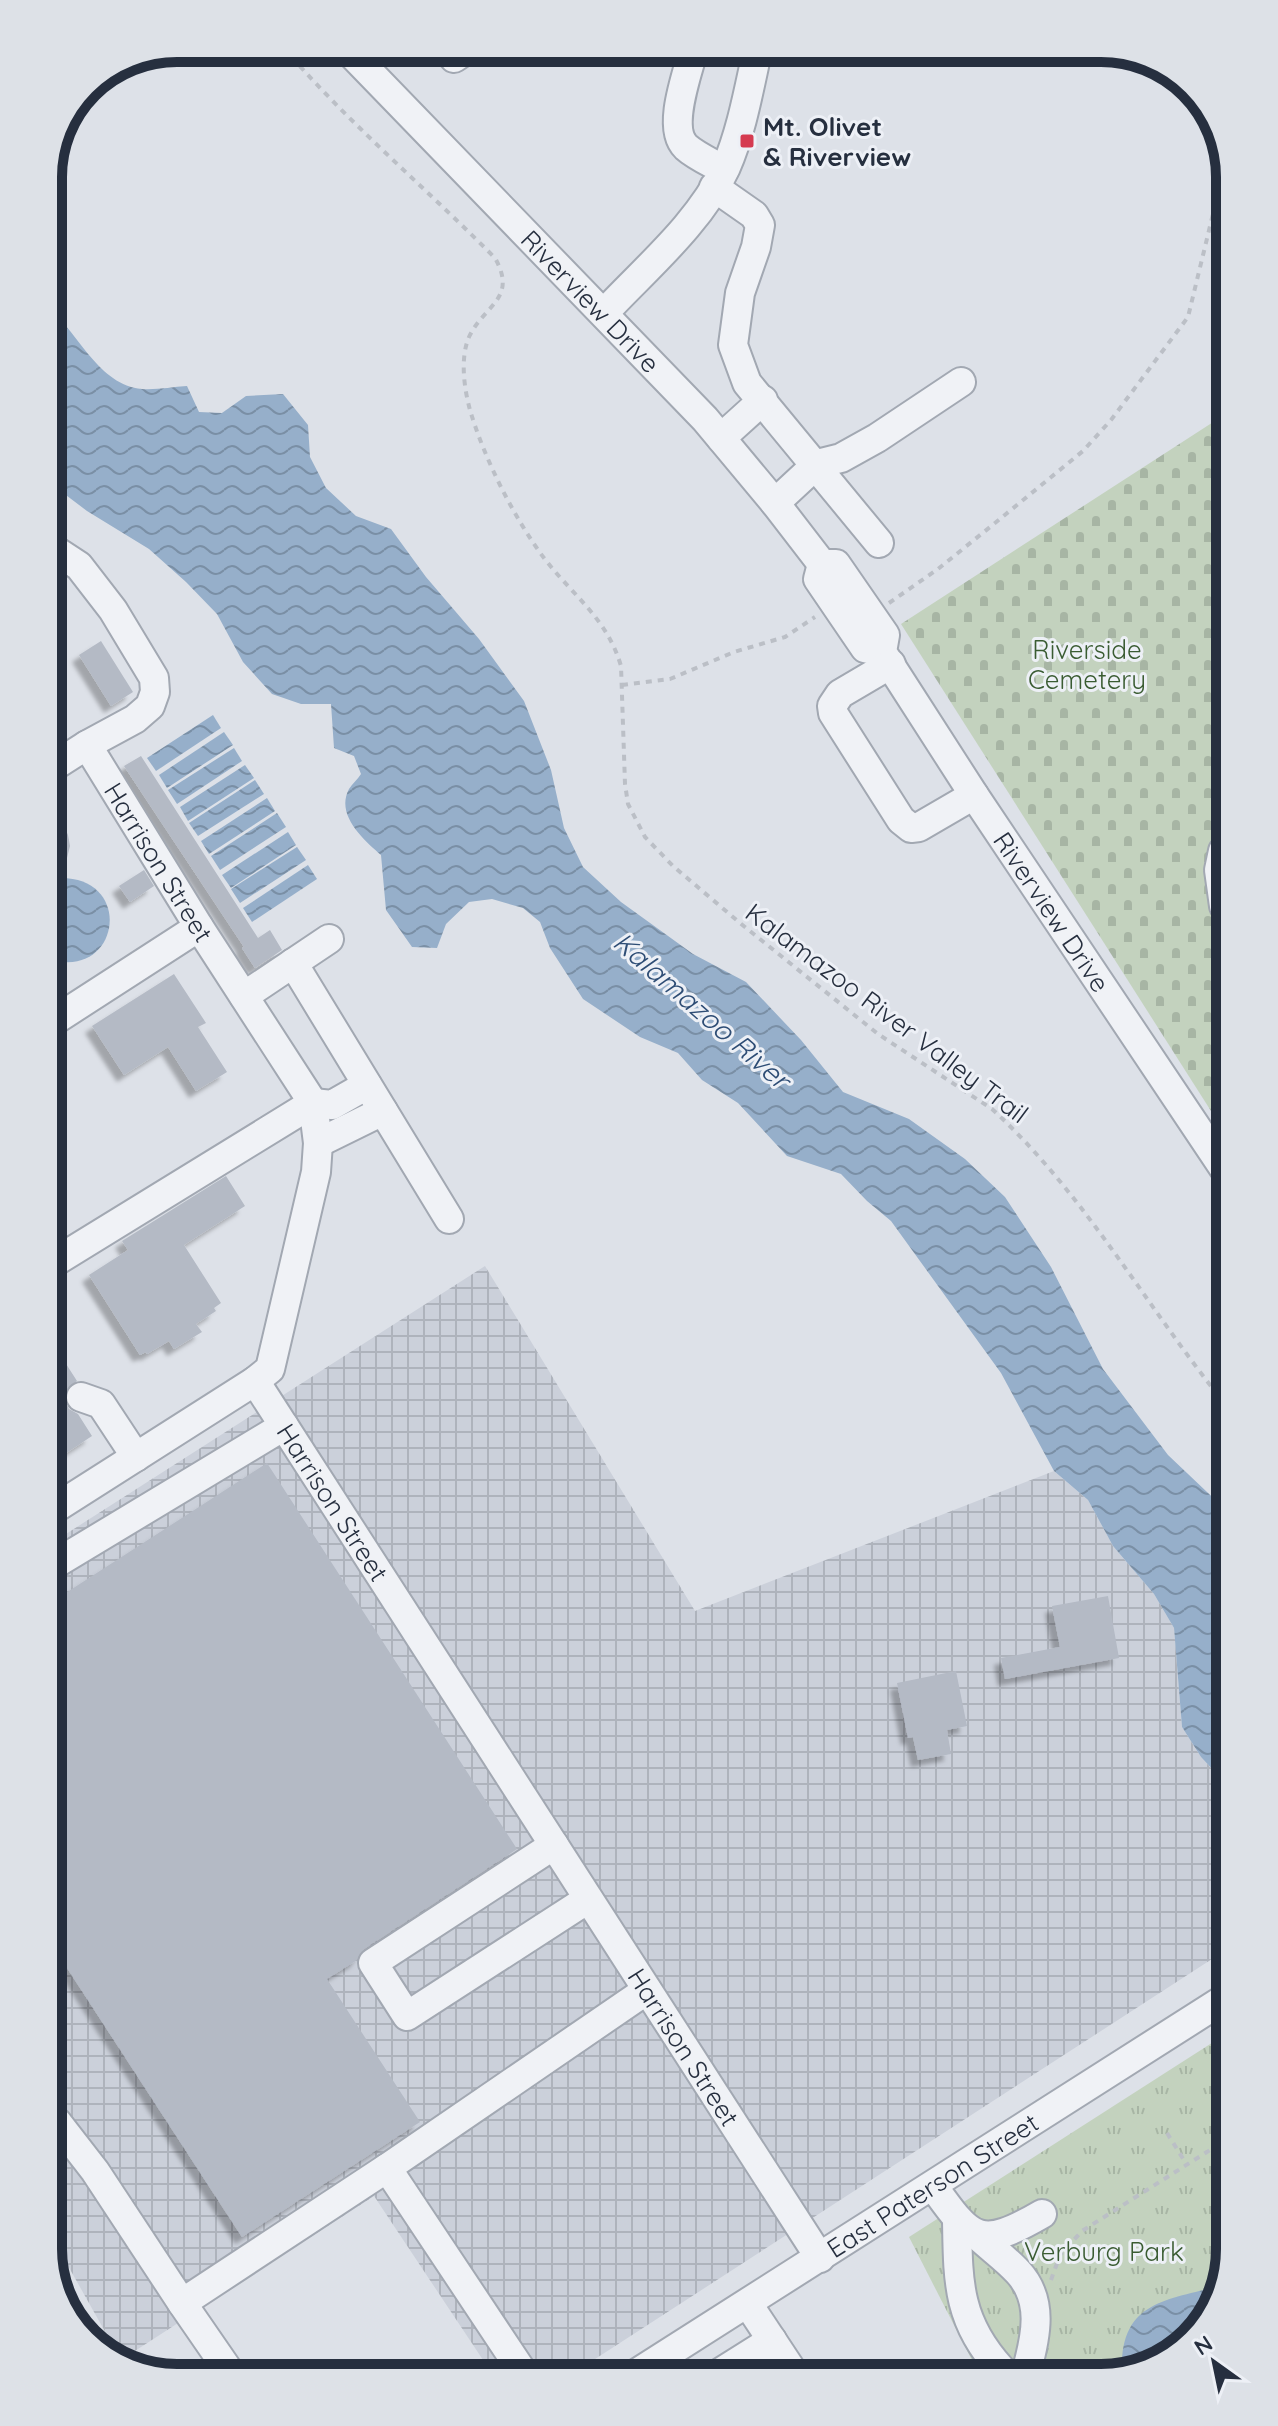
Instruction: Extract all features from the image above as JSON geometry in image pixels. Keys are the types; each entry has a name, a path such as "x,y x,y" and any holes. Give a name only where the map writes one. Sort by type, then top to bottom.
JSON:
{"street":[{"name":"Riverview Drive","path":"366,62 500,209 604,313 721,438 822,564"},
{"path":"691,62 677,118 678,135 760,225 740,293 733,345 747,383 817,464 879,543"},
{"path":"604,313 684,228 719,178 735,145 755,62"},
{"path":"775,503 817,464 853,452 961,382"},
{"path":"721,438 763,400"},
{"path":"62,555 79,566 113,610 154,678 155,692 150,706 135,719 62,761"},
{"name":"Riverview Drive","path":"822,564 836,564 885,635 886,658 1216,1157"},
{"name":"Riverview Drive","path":"822,564 818,579 834,603 865,648 886,658"},
{"path":"886,658 835,699 832,706 833,713 901,820 911,828 919,827 974,795"},
{"name":"Harrison Street","path":"87,745 199,927 313,1103 318,1143 316,1172 270,1369 255,1381 820,2258"},
{"path":"62,1016 199,927"},
{"path":"244,996 329,939"},
{"path":"293,963 449,1219"},
{"path":"62,1257 313,1103 332,1105 367,1085"},
{"path":"318,1143 383,1111"},
{"path":"62,1504 255,1381"},
{"path":"81,1397 101,1404 136,1457"},
{"path":"62,1560 284,1426"},
{"path":"554,1845 373,1963 407,2016 588,1899"},
{"path":"182,2303 387,2168 647,1990"},
{"name":"East Paterson Street","path":"651,2364 1216,2004"},
{"path":"62,2128 95,2171 224,2364"},
{"path":"387,2168 517,2364"},
{"path":"933,2186 957,2220 1019,2273 1033,2301 1037,2325 1028,2364"},
{"path":"979,2237 1008,2231 1042,2214"},
{"path":"957,2220 960,2293 968,2320 982,2349 996,2364"},
{"path":"748,2304 788,2364"},
{"path":"734,2364 772,2340"}],"path":[{"name":"Kalamazoo River Valley Trail","path":"296,62 334,104 412,175 501,268 503,291 475,328 465,350 466,389 471,411 498,480 527,533 561,579 608,632 621,666 628,804 645,837 673,866 740,923 878,1034 992,1109 1008,1124 1056,1176 1216,1392"},
{"path":"871,615 938,569 1098,437 1188,317 1216,202"},
{"path":"622,685 670,679 734,652 785,637 834,603"},
{"path":"1167,2133 1187,2165"},
{"path":"1049,2288 1060,2255 1069,2242 1216,2146"}],"shaded area":[{"path":"485,1266 695,1611 1054,1471 1088,1500 1113,1546 1154,1594 1174,1628 1182,1727 1201,1757 1216,1773 1216,1956 587,2364 486,2364 374,2196 131,2354 112,2343 63,2256 62,2249 62,1537"}],"green space":[{"name":"Riverside Cemetery","path":"1216,420 1216,1119 901,624"},
{"name":"Verburg Park","path":"1216,2040 1215,2264 1210,2286 1197,2313 1190,2322 1174,2322 1174,2338 1165,2345 1123,2362 974,2364 909,2237"}],"water":[{"name":"Kalamazoo River","path":"62,321 91,357 114,378 142,389 187,386 199,412 222,413 246,396 283,394 308,425 310,457 326,488 356,516 391,529 524,701 551,770 564,828 583,867 621,902 693,954 746,982 801,1040 843,1092 909,1119 965,1159 1005,1197 1051,1267 1103,1369 1168,1455 1216,1501 1216,1773 1201,1757 1182,1727 1174,1628 1154,1594 1113,1546 1088,1500 1054,1471 1001,1373 891,1221 841,1174 787,1156 738,1103 702,1080 678,1053 640,1037 583,999 550,948 540,922 523,908 492,899 469,902 446,924 437,948 412,947 386,910 381,855 348,817 346,799 349,789 361,774 354,756 334,748 331,704 301,704 272,694 243,662 217,614 186,582 149,549 62,492"},
{"path":"213,715 221,728 156,771 147,758"},
{"path":"224,732 233,745 167,788 159,775"},
{"path":"234,748 242,761 177,804 168,790"},
{"path":"245,765 254,778 188,821 180,807"},
{"path":"255,780 264,794 198,836 189,823"},
{"path":"267,798 275,811 209,854 201,841"},
{"path":"277,813 286,827 220,870 211,856"},
{"path":"288,832 296,845 231,888 222,875"},
{"path":"297,847 306,860 240,903 231,889"},
{"path":"308,865 317,879 252,922 243,908"},
{"path":"62,878 84,882 100,893 108,909 109,926 104,942 92,955 75,962 62,961"},
{"path":"1209,2288 1190,2322 1174,2322 1174,2338 1145,2355 1123,2362 1130,2329 1139,2316 1166,2300"}],"building":[{"path":"101,641 133,692 111,706 79,655"},
{"path":"141,756 258,938 270,930 282,950 255,968 124,766"},
{"path":"62,821 70,846 62,866"},
{"path":"144,870 154,886 130,902 119,886"},
{"path":"174,974 206,1023 198,1027 227,1072 196,1091 168,1047 124,1075 92,1026"},
{"path":"226,1176 245,1206 184,1245 221,1303 214,1308 216,1311 196,1324 202,1332 174,1349 169,1341 140,1355 89,1275 128,1250 122,1241"},
{"path":"62,1358 77,1381 65,1391 65,1401 92,1436 62,1456"},
{"path":"267,1463 517,1849 364,1949 357,1960 327,1979 420,2122 242,2237 62,1960 62,1595"},
{"path":"1108,1596 1119,1658 1005,1679 1001,1658 1060,1647 1052,1606"},
{"path":"956,1671 967,1726 947,1730 951,1754 918,1760 913,1737 908,1738 897,1683"}],"place":[{"name":"Mt. Olivet & Riverview","path":"747,141"}]}
